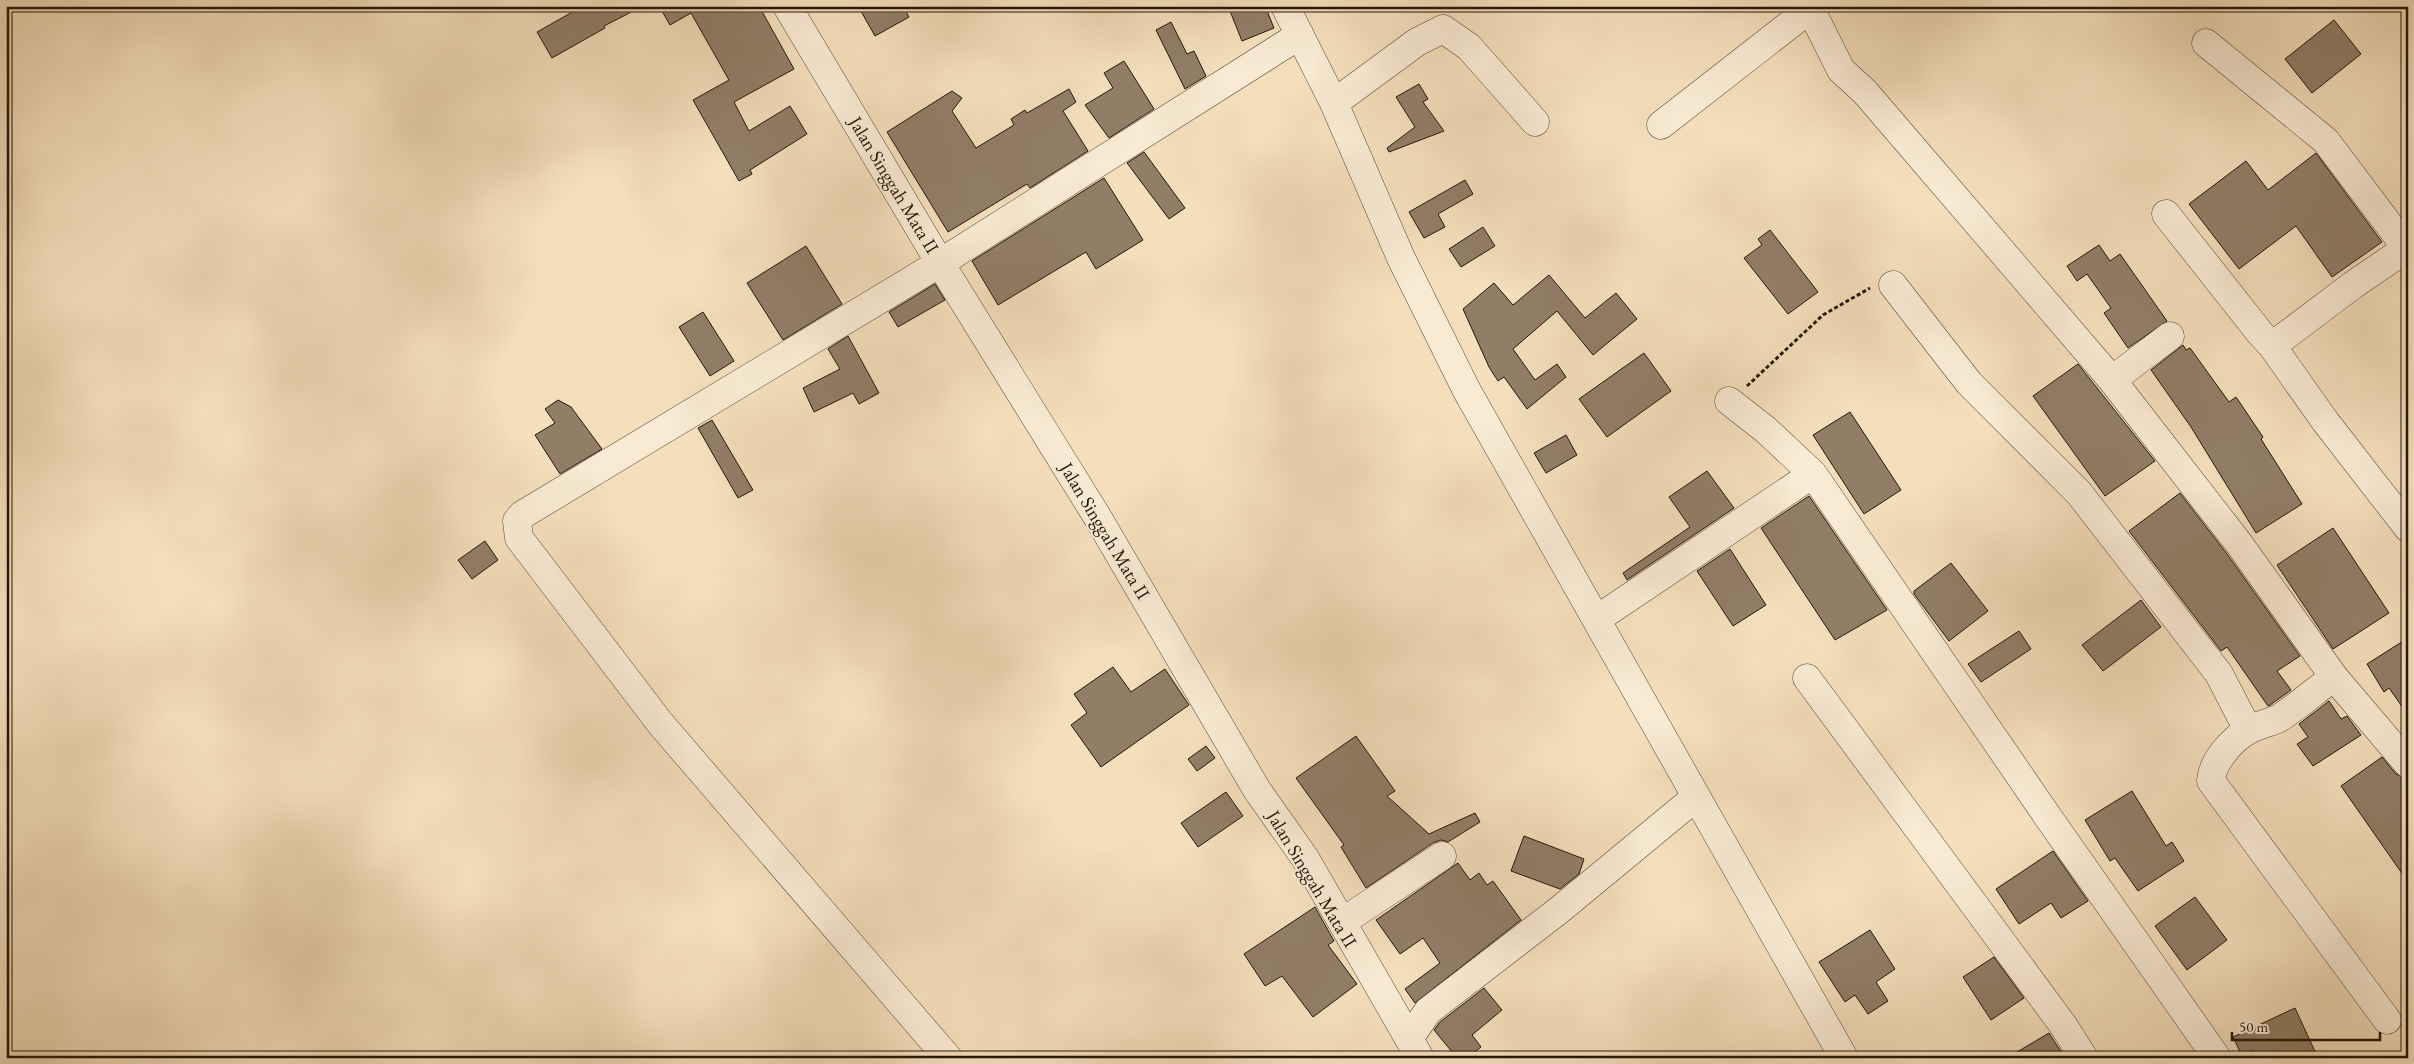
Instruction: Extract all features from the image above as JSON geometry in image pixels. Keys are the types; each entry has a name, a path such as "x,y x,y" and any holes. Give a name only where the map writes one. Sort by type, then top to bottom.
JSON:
{"street":[{"name":"Jalan Singgah Mata II","path":"787,6 940,262 1098,518 1257,790 1305,858 1358,954 1414,1048"},
{"path":"1285,6 1290,40 1334,103 1401,258 1467,391 1527,501 1597,618 1839,1056"},
{"path":"1661,126 1810,7 1841,70 1865,92 2112,380 2240,545 2334,677 2406,757"},
{"path":"1334,103 1417,42 1443,29 1468,47 1535,122"},
{"path":"948,1058 660,723 519,538 517,521 522,515 940,262 1290,40"},
{"path":"2206,43 2326,141 2407,249 2353,285 2272,346"},
{"path":"2166,214 2272,346 2325,422 2408,528"},
{"path":"1893,285 1969,383 2079,493 2219,674 2248,730"},
{"path":"2112,380 2170,336"},
{"path":"1730,401 1766,430 1812,474 2042,809 2217,1058"},
{"path":"1597,618 1812,474"},
{"path":"2334,677 2279,718 2248,730 2229,747 2211,771 2211,781 2387,1020"},
{"path":"1807,678 2063,1025 2084,1058"},
{"path":"1414,1048 1428,1011 1558,910 1696,797"},
{"path":"1342,922 1442,856"}],"path":[{"path":"1730,401 1823,316 1865,289 1880,285 1893,285"}],"building":[{"path":"583,6 643,6 604,26 605,28 552,58 537,32"},
{"path":"659,6 759,6 794,69 734,102 749,131 790,106 807,134 750,170 752,174 739,181 693,100 729,80 691,13 670,25"},
{"path":"858,6 903,6 909,17 875,36"},
{"path":"1228,6 1265,6 1274,28 1242,41"},
{"path":"2334,20 2361,54 2312,93 2285,59"},
{"path":"1171,22 1187,54 1194,51 1206,76 1185,89 1156,30"},
{"path":"1124,61 1154,109 1109,138 1085,105 1113,88 1104,73"},
{"path":"1419,84 1428,99 1423,102 1444,131 1389,152 1387,148 1415,127 1396,97"},
{"path":"1069,89 1076,102 1063,111 1088,151 1030,188 1027,184 948,232 887,132 952,91 962,98 952,111 976,148 1014,125 1011,119 1025,110 1027,113"},
{"path":"1144,152 1185,208 1169,219 1127,163"},
{"path":"2316,153 2382,242 2332,277 2296,226 2239,269 2189,204 2246,161 2268,190"},
{"path":"1104,178 1143,240 1096,269 1086,252 998,305 972,261"},
{"path":"1465,180 1473,194 1438,214 1445,227 1424,238 1409,212"},
{"path":"1483,227 1495,246 1461,267 1449,249"},
{"path":"1770,230 1818,292 1788,314 1744,258 1762,245 1758,239"},
{"path":"2099,245 2110,261 2120,254 2167,321 2128,348 2104,313 2111,308 2087,274 2077,281 2067,266"},
{"path":"806,246 842,304 783,340 747,283"},
{"path":"1549,275 1585,318 1616,293 1637,319 1593,355 1557,311 1513,349 1535,380 1557,364 1566,377 1527,409 1504,377 1498,381 1489,367 1463,309 1494,283 1513,305"},
{"path":"935,284 945,300 898,327 889,312"},
{"path":"703,312 734,361 710,376 679,327"},
{"path":"848,336 879,393 859,404 853,393 814,412 803,388 840,369 828,349"},
{"path":"2183,345 2186,350 2190,348 2229,402 2236,397 2263,437 2261,439 2302,504 2256,533 2191,427 2151,370"},
{"path":"1644,353 1671,391 1607,437 1579,399"},
{"path":"2078,364 2155,461 2105,496 2033,396"},
{"path":"558,400 571,407 602,449 560,474 535,435 555,423 545,409"},
{"path":"1850,412 1901,490 1864,514 1813,435"},
{"path":"712,420 753,490 738,498 698,428"},
{"path":"1566,435 1577,455 1546,473 1534,453"},
{"path":"1707,471 1734,508 1627,580 1623,573 1690,527 1669,497"},
{"path":"2180,493 2227,554 2300,656 2277,671 2291,690 2268,706 2227,647 2221,651 2129,531"},
{"path":"1809,496 1887,610 1835,640 1761,528"},
{"path":"2333,528 2389,613 2333,649 2277,565"},
{"path":"485,541 498,560 472,579 458,560"},
{"path":"1730,549 1766,605 1733,626 1697,571"},
{"path":"1951,563 1988,611 1949,641 1914,594 1914,591"},
{"path":"2141,600 2161,627 2103,671 2082,645"},
{"path":"2019,631 2031,649 1981,682 1968,664"},
{"path":"2408,638 2408,715 2389,688 2384,692 2367,664"},
{"path":"1113,667 1131,692 1165,669 1189,705 1101,767 1071,725 1087,713 1074,694"},
{"path":"2329,701 2341,719 2347,716 2361,735 2313,766 2297,744 2308,737 2299,724"},
{"path":"1356,736 1395,791 1387,796 1429,834 1475,813 1480,822 1448,842 1441,840 1433,843 1366,888 1341,847 1344,845 1296,778"},
{"path":"1206,746 1215,758 1197,771 1188,759"},
{"path":"2382,757 2396,774 2408,779 2408,882 2341,786"},
{"path":"2132,791 2166,846 2172,842 2184,861 2138,891 2115,858 2110,861 2085,820"},
{"path":"1226,792 1243,816 1198,847 1181,823"},
{"path":"1524,836 1584,859 1579,874 1560,889 1511,871"},
{"path":"2053,851 2088,901 2061,918 2051,903 2019,924 1996,889"},
{"path":"1458,863 1470,880 1479,873 1487,885 1493,881 1521,920 1415,1003 1405,989 1440,963 1423,938 1400,954 1376,920"},
{"path":"2195,897 2227,940 2187,970 2155,926"},
{"path":"1315,907 1334,941 1328,945 1357,984 1313,1017 1282,976 1265,986 1244,954"},
{"path":"1870,930 1895,969 1876,982 1888,1001 1868,1014 1855,995 1845,1002 1819,962"},
{"path":"1994,957 2024,998 1991,1020 1963,977"},
{"path":"1484,988 1502,1010 1472,1035 1481,1047 1467,1058 1457,1058 1434,1030 1440,1022"},
{"path":"2295,1008 2318,1058 2255,1058 2252,1051 2242,1056 2233,1037"},
{"path":"2049,1033 2065,1058 2007,1058"}]}
